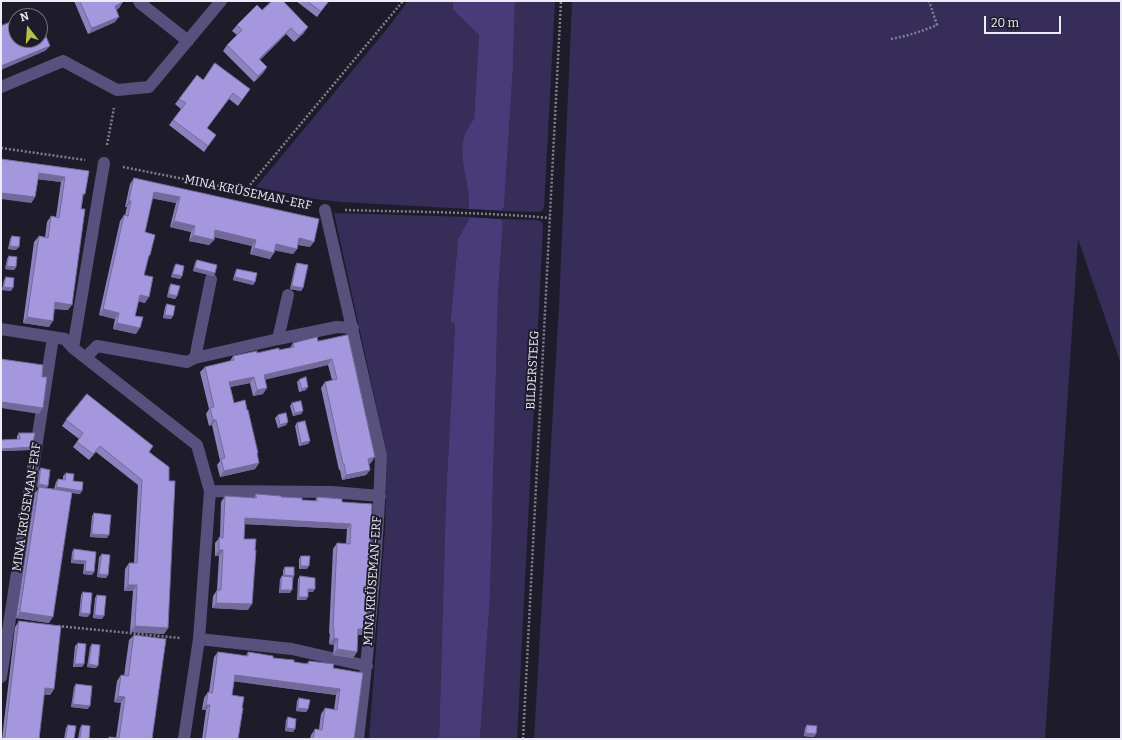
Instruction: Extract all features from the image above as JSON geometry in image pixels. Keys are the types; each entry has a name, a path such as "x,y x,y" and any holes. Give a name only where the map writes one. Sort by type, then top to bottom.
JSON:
{"street":[{"path":"139,1 188,41"},
{"path":"1,87 63,61 117,90 149,87 221,1"},
{"path":"73,348 104,163"},
{"name":"MINA KRÜSEMAN-ERF","path":"325,210 381,455 380,496 367,666 358,739"},
{"path":"195,358 211,279"},
{"path":"278,339 288,295"},
{"path":"86,357 97,346 187,362 195,358 278,339 337,327 353,328"},
{"path":"1,329 65,339 73,348 197,444 210,491 199,639 184,739"},
{"name":"MINA KRÜSEMAN-ERF","path":"1,677 53,337"},
{"path":"210,491 332,492 380,496"},
{"path":"199,639 292,649 367,666"}],"path":[{"path":"245,191 403,1"},
{"name":"BILDERSTEEG","path":"523,739 561,1"},
{"path":"892,39 908,36 937,25 929,1"},
{"path":"104,163 117,90"},
{"name":"MINA KRÜSEMAN-ERF","path":"1,148 104,163 245,191 325,210"},
{"path":"325,210 517,215 550,218"},
{"path":"57,626 199,639"}],"shaded area":[{"path":"408,1 453,1 453,10 479,35 474,119 467,130 463,152 469,197 469,209 341,202 315,199 256,187 387,29"},
{"path":"453,1 515,1 513,67 504,208 502,208 502,211 469,209 469,197 462,152 463,141 467,130 474,119 479,35 453,10"},
{"path":"515,1 555,1 544,208 539,212 502,211 502,208 504,208 513,67"},
{"path":"572,1 1121,1 1121,364 1078,239 1045,739 534,739 559,306"},
{"path":"334,213 469,217 458,239 451,317 451,322 455,324 446,498 439,739 369,739 385,529 387,454"},
{"path":"469,217 501,219 501,221 503,221 498,296 490,597 480,739 439,739 446,498 455,324 451,322 451,317 458,239"},
{"path":"501,219 537,220 542,222 543,227 517,739 480,739 490,597 498,296 503,221 501,221"}],"pier":[{"path":"467,209 504,211 502,213 469,211"},
{"path":"469,215 502,217 503,219 467,217"}],"building":[{"path":"80,1 123,2 115,6 119,17 92,28"},
{"path":"272,1 283,1 308,27 299,36 291,28 259,59 267,67 258,76 227,45 242,30 237,25 257,5 262,10"},
{"path":"307,1 329,1 321,11"},
{"path":"8,23 8,48 45,48 1,66 1,26"},
{"path":"215,63 250,89 242,100 233,93 207,128 216,135 208,146 173,120 186,103 179,99 197,75 203,80"},
{"path":"1,159 89,171 81,209 85,209 72,305 55,302 53,321 27,317 39,236 48,238 51,216 59,218 65,177 39,173 35,197 1,193"},
{"path":"134,178 319,219 314,242 299,238 297,249 276,244 274,253 254,248 256,240 215,230 214,240 193,235 195,226 174,221 180,197 154,192 145,232 155,235 144,275 153,277 149,297 140,295 135,316 143,317 140,328 117,323 119,313 103,309 124,215 128,216 131,201 129,201"},
{"path":"12,236 20,237 19,247 10,246"},
{"path":"9,256 17,257 16,267 7,266"},
{"path":"197,260 217,265 215,273 195,268"},
{"path":"297,263 308,265 303,288 292,286"},
{"path":"176,264 184,266 182,276 173,274"},
{"path":"237,269 257,273 255,282 235,277"},
{"path":"6,277 14,278 13,288 4,287"},
{"path":"171,284 180,286 177,296 169,294"},
{"path":"167,304 175,306 173,316 165,315"},
{"path":"348,335 375,457 368,459 370,470 346,475 325,382 337,379 332,359 264,375 267,388 257,390 254,377 229,382 234,403 245,400 259,463 224,471 221,459 225,458 216,420 213,420 210,408 214,407 205,367 234,360 233,356 257,351 257,353 279,348 279,350 294,347 293,343 317,337 318,341"},
{"path":"1,359 43,365 42,377 47,377 43,408 1,402"},
{"path":"306,377 308,387 302,389 299,380"},
{"path":"87,394 153,446 149,452 169,467 169,481 175,481 168,628 135,626 137,585 128,585 129,563 137,563 142,480 100,446 93,454 77,442 83,433 66,420"},
{"path":"301,401 303,411 295,413 292,403"},
{"path":"286,413 288,422 280,425 278,415"},
{"path":"305,421 310,441 301,443 297,423"},
{"path":"19,433 35,433 32,447 1,449 1,440 20,439"},
{"path":"41,468 50,470 48,486 39,484"},
{"path":"66,473 74,474 73,481 83,482 82,491 56,487 58,479 65,480"},
{"path":"39,487 72,492 53,617 20,612"},
{"path":"256,494 302,498 302,500 317,501 317,497 342,499 342,502 372,504 366,629 358,629 357,652 337,649 338,639 334,638 333,628 337,543 350,544 351,524 245,518 244,539 256,539 252,604 216,603 217,590 221,590 223,550 219,550 219,537 223,538 225,496 256,498"},
{"path":"94,513 111,515 109,535 92,534"},
{"path":"74,549 96,552 94,572 85,571 86,561 73,560"},
{"path":"102,554 110,555 108,575 99,574"},
{"path":"301,556 310,556 309,566 301,566"},
{"path":"285,567 294,567 294,576 285,575"},
{"path":"282,576 293,577 292,590 281,590"},
{"path":"300,576 315,578 315,589 308,589 308,597 299,597"},
{"path":"83,592 92,593 90,614 81,613"},
{"path":"97,595 106,596 104,616 95,615"},
{"path":"19,621 61,626 54,689 45,688 39,739 5,739"},
{"path":"134,635 166,639 152,739 109,739 109,737 119,738 125,697 118,696 121,675 128,676"},
{"path":"78,643 86,644 84,664 75,664"},
{"path":"92,644 100,645 98,666 89,664"},
{"path":"218,652 248,656 248,652 308,664 309,661 334,664 333,668 363,673 354,739 313,739 315,729 322,730 325,708 337,710 340,689 235,675 232,695 244,697 238,739 205,739 210,705 206,705 208,692 212,693"},
{"path":"76,684 92,686 90,706 73,704"},
{"path":"299,698 310,700 308,709 298,708"},
{"path":"288,717 296,719 295,729 287,728"},
{"path":"68,725 76,726 74,739 66,739"},
{"path":"82,725 90,726 89,739 80,739"},
{"path":"807,725 817,726 816,734 806,733"}]}
